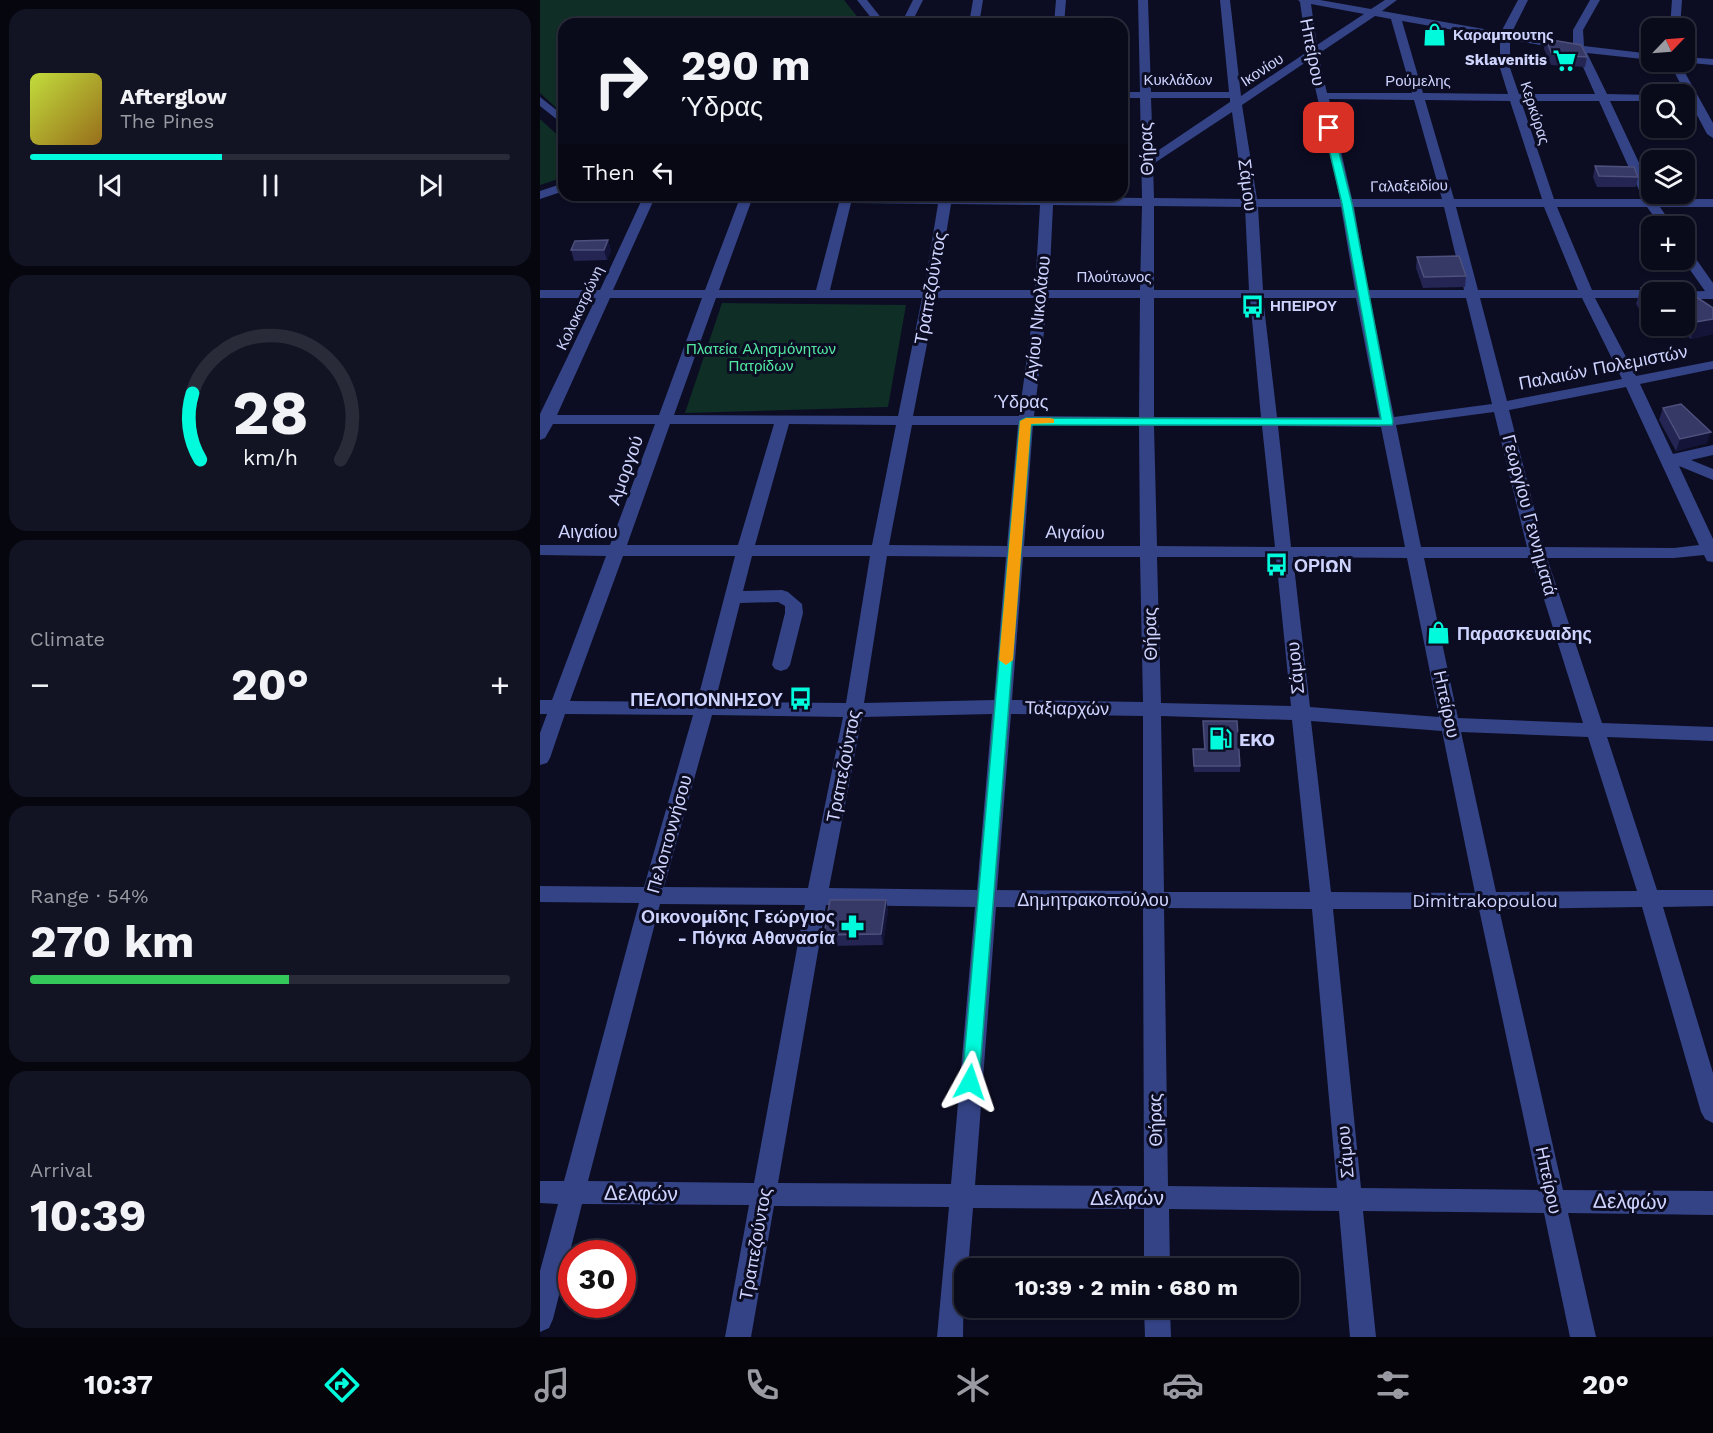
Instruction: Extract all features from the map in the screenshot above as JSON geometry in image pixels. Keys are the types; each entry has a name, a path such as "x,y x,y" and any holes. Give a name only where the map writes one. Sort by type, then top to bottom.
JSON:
{"street":[{"path":"862,0 876,18"},
{"path":"909,18 918,0"},
{"path":"975,18 978,0"},
{"path":"1060,18 1061,0"},
{"name":"Θήρας","path":"1143,0 1148,202 1149,294 1146,421 1152,709 1157,1258"},
{"name":"Σάμου","path":"1225,0 1235,100 1251,203 1256,294 1321,899 1363,1337"},
{"path":"1304,0 1503,36 1641,56"},
{"name":"Ηπείρου","path":"1304,0 1313,54 1347,204 1362,294 1414,552 1487,900 1583,1337"},
{"name":"Ικονίου","path":"1147,163 1235,100 1313,54 1392,0"},
{"path":"1503,36 1523,0"},
{"path":"1595,0 1576,37 1641,182"},
{"path":"1676,18 1677,0"},
{"name":"Γεωργίου Γεννηματά","path":"1396,16 1449,202 1537,552 1648,898 1713,1112"},
{"name":"Κερκύρας","path":"1503,36 1505,68 1549,203 1586,292 1672,460 1712,552"},
{"path":"1695,61 1713,62"},
{"name":"Κυκλάδων","path":"1128,95 1235,100"},
{"name":"Ρούμελης","path":"1322,96 1641,98"},
{"path":"1695,99 1713,134"},
{"path":"540,100 558,116"},
{"path":"540,195 558,189"},
{"name":"Κολοκοτρώνη","path":"540,435 544,419 647,201"},
{"name":"Αμοργού","path":"540,759 745,201"},
{"path":"822,294 846,201"},
{"name":"Τραπεζούντος","path":"738,1337 817,897 854,710 879,552 930,293 945,201"},
{"name":"Αγίου Νικολάου","path":"950,1337 1026,421 1042,294 1046,201"},
{"name":"Γαλαξειδίου","path":"1122,201 1347,204 1641,203"},
{"name":"Γαλαξειδίου","path":"1695,203 1713,203"},
{"path":"1695,268 1713,294"},
{"name":"Πλούτωνος","path":"540,294 1641,294"},
{"path":"1695,295 1713,294"},
{"name":"Παλαιών Πολεμιστών","path":"1501,407 1632,383 1713,365"},
{"name":"Ύδρας","path":"544,419 1388,422 1501,407"},
{"name":"Πελοποννήσου","path":"540,1319 652,894 783,419"},
{"path":"1672,460 1713,450"},
{"path":"1672,460 1713,475"},
{"name":"Αιγαίου","path":"540,550 1283,554 1712,552"},
{"path":"733,597 782,596 793,604 794,614 781,665"},
{"name":"Ταξιαρχών","path":"540,707 854,710 1001,707 1152,709 1300,713 1451,725 1713,734"},
{"name":"Δημητρακοπούλου","path":"540,894 985,899 1321,899"},
{"name":"Dimitrakopoulou","path":"1321,899 1713,898"},
{"name":"Δελφών","path":"540,1192 1713,1203"},
{"path":"1157,1318 1158,1337"}],"green space":[{"path":"540,0 844,0 858,18 558,18 558,110 540,93"},
{"path":"540,119 558,136 558,179 540,185"},
{"name":"Πλατεία Αλησμόνητων Πατρίδων","path":"722,303 906,305 888,407 685,413"}],"building":[{"path":"1546,39 1581,45 1587,57 1552,55"},
{"path":"1595,166 1634,167 1638,177 1599,176"},
{"path":"608,240 604,250 571,250 575,241"},
{"path":"1459,256 1466,276 1424,277 1417,257"},
{"path":"1695,296 1713,308 1713,319 1696,322"},
{"path":"1681,404 1711,432 1680,439 1663,408"},
{"path":"1203,721 1237,721 1240,766 1194,766 1193,749 1205,749"},
{"path":"830,900 886,900 881,934 824,935"}],"slow traffic":[{"path":"1006,660 1026,421 1050,421"}],"place":[{"name":"Καραμπουτης","path":"1435,35"},
{"name":"Sklavenitis","path":"1565,60"},
{"name":"ΗΠΕΙΡΟΥ","path":"1252,306"},
{"name":"ΟΡΙΩΝ","path":"1276,565"},
{"name":"Παρασκευαιδης","path":"1439,633"},
{"name":"ΠΕΛΟΠΟΝΝΗΣΟΥ","path":"801,699"},
{"name":"EKO","path":"1221,739"},
{"name":"Οικονομίδης Γεώργιος - Πόγκα Αθανασία","path":"853,926"}],"route":[{"path":"970,1082 1026,421 1388,422 1362,294 1347,204 1329,128"}]}
